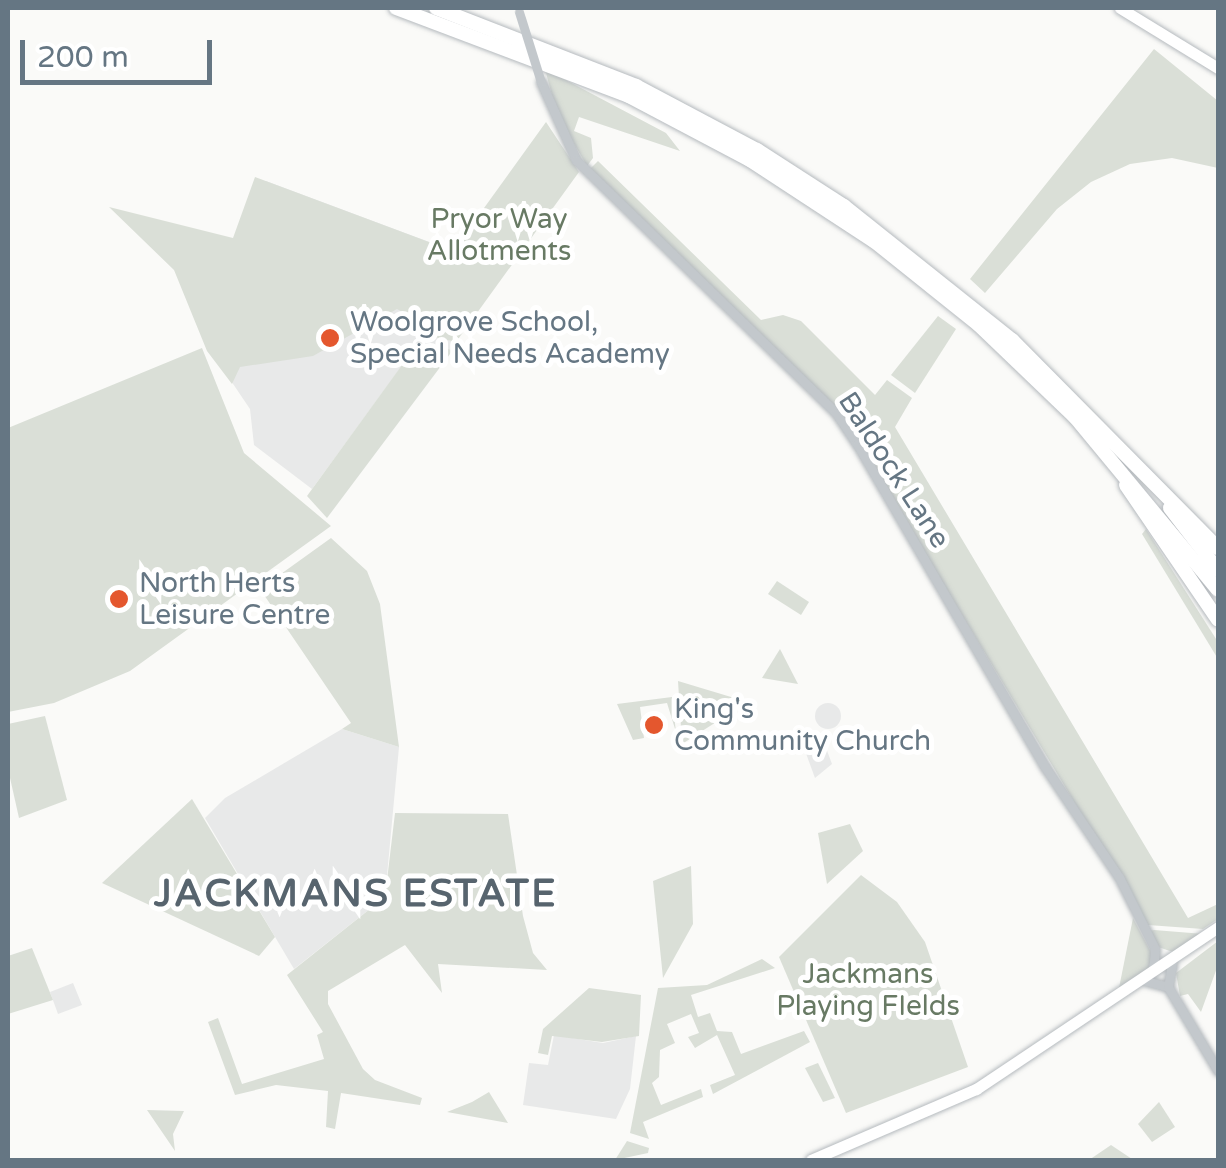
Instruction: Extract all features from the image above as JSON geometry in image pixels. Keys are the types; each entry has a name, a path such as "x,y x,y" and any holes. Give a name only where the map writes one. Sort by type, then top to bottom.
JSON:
{"highway":[{"path":"396,8 569,69 750,160 935,288 1074,416 1218,590"},
{"path":"436,8 636,86 809,182 974,306 1218,548"},
{"path":"1074,416 1218,620"},
{"path":"1115,442 1218,570"}],"main road":[{"path":"1120,8 1218,68"},
{"path":"811,1160 976,1089 1218,930"}],"street":[{"name":"Baldock Lane","path":"518,10 561,139 584,170 836,413 1045,767 1090,829 1155,949"},
{"path":"1168,987 1174,959 1155,949 1149,976 1168,987 1218,1071"}],"shaded area":[{"name":"Woolgrove School, Special Needs Academy","path":"266,181 456,252 425,334 456,342 453,350 418,344 312,489 254,445 250,409 227,375"},
{"path":"828,703 837,707 841,716 837,725 828,729 819,725 815,716 819,707"},
{"path":"342,729 399,747 385,897 294,969 205,818 225,798"},
{"path":"823,740 832,764 815,778 804,748"},
{"path":"73,983 82,1005 58,1014 50,992"},
{"path":"554,1035 603,1043 636,1036 630,1089 616,1119 523,1105 529,1063 548,1065"}],"green space":[{"path":"1154,49 1218,101 1218,168 1172,158 1130,164 1091,182 1057,209 985,293 970,279"},
{"path":"545,69 666,133 680,151 579,117 574,131 591,138 593,158 587,166 557,114"},
{"name":"Pryor Way Allotments","path":"546,122 579,172 456,342 425,335 429,327 397,309 313,356 240,367 232,384 207,351 174,270 109,207 233,238 255,177 453,251"},
{"path":"598,161 761,320 783,315 801,321 875,395 887,380 912,398 895,427 1188,918 1218,904 1218,919 1203,929 1148,925 842,415 590,169"},
{"path":"938,316 956,329 915,393 891,375"},
{"path":"418,343 453,350 327,518 307,496"},
{"name":"North Herts Leisure Centre","path":"202,348 244,453 331,526 130,671 54,703 8,712 8,428"},
{"path":"1146,529 1218,642 1218,659 1142,534"},
{"path":"331,538 367,571 380,604 399,747 342,729 351,723 260,589"},
{"path":"777,581 809,602 801,615 768,594"},
{"path":"780,649 798,684 762,678"},
{"path":"678,681 741,700 738,708 682,744"},
{"path":"672,697 676,732 667,703 640,707 644,738 633,740 617,704"},
{"path":"45,716 67,800 19,818 8,769 8,724"},
{"path":"192,799 275,937 259,956 102,883"},
{"path":"395,813 508,814 523,916 533,953 547,970 438,964 442,993 405,945 328,991 328,1004 363,1069 375,1080 422,1098 420,1105 341,1093 335,1129 326,1127 328,1091 276,1085 235,1095 208,1022 218,1018 242,1084 324,1059 317,1035 323,1032 287,975 385,897"},
{"path":"850,824 863,851 827,884 818,833"},
{"path":"691,866 693,924 663,978 653,881"},
{"name":"Jackmans Playing FIelds","path":"861,875 897,902 925,942 968,1067 846,1113 779,957"},
{"path":"1133,918 1152,954 1148,971 1119,988"},
{"path":"1149,931 1204,934 1173,952 1158,947"},
{"path":"1218,941 1218,965 1201,1012 1188,994 1180,996 1176,973"},
{"path":"32,948 53,1000 8,1014 8,956"},
{"path":"762,959 775,968 691,995 698,1017 710,1013 717,1031 732,1032 741,1054 804,1031 810,1042 713,1094 710,1085 735,1075 717,1035 695,1048 688,1037 699,1033 691,1014 667,1024 675,1043 660,1050 659,1077 652,1083 661,1105 701,1089 703,1097 643,1122 649,1139 630,1133 658,988 707,985"},
{"path":"589,988 641,995 639,1036 602,1042 552,1036 548,1055 538,1053 543,1029"},
{"path":"818,1063 835,1098 823,1102 805,1068"},
{"path":"489,1092 508,1123 447,1112 472,1102"},
{"path":"1159,1102 1175,1127 1152,1142 1138,1124"},
{"path":"147,1110 184,1111 173,1134 175,1151"},
{"path":"627,1141 649,1148 648,1153 615,1160"},
{"path":"1111,1145 1132,1159 1089,1160"}],"place":[{"name":"Woolgrove School, Special Needs Academy","path":"330,338"},
{"name":"North Herts Leisure Centre","path":"119,599"},
{"name":"King's Community Church","path":"654,725"}],"district":[{"name":"JACKMANS ESTATE","path":"356,895"}]}
